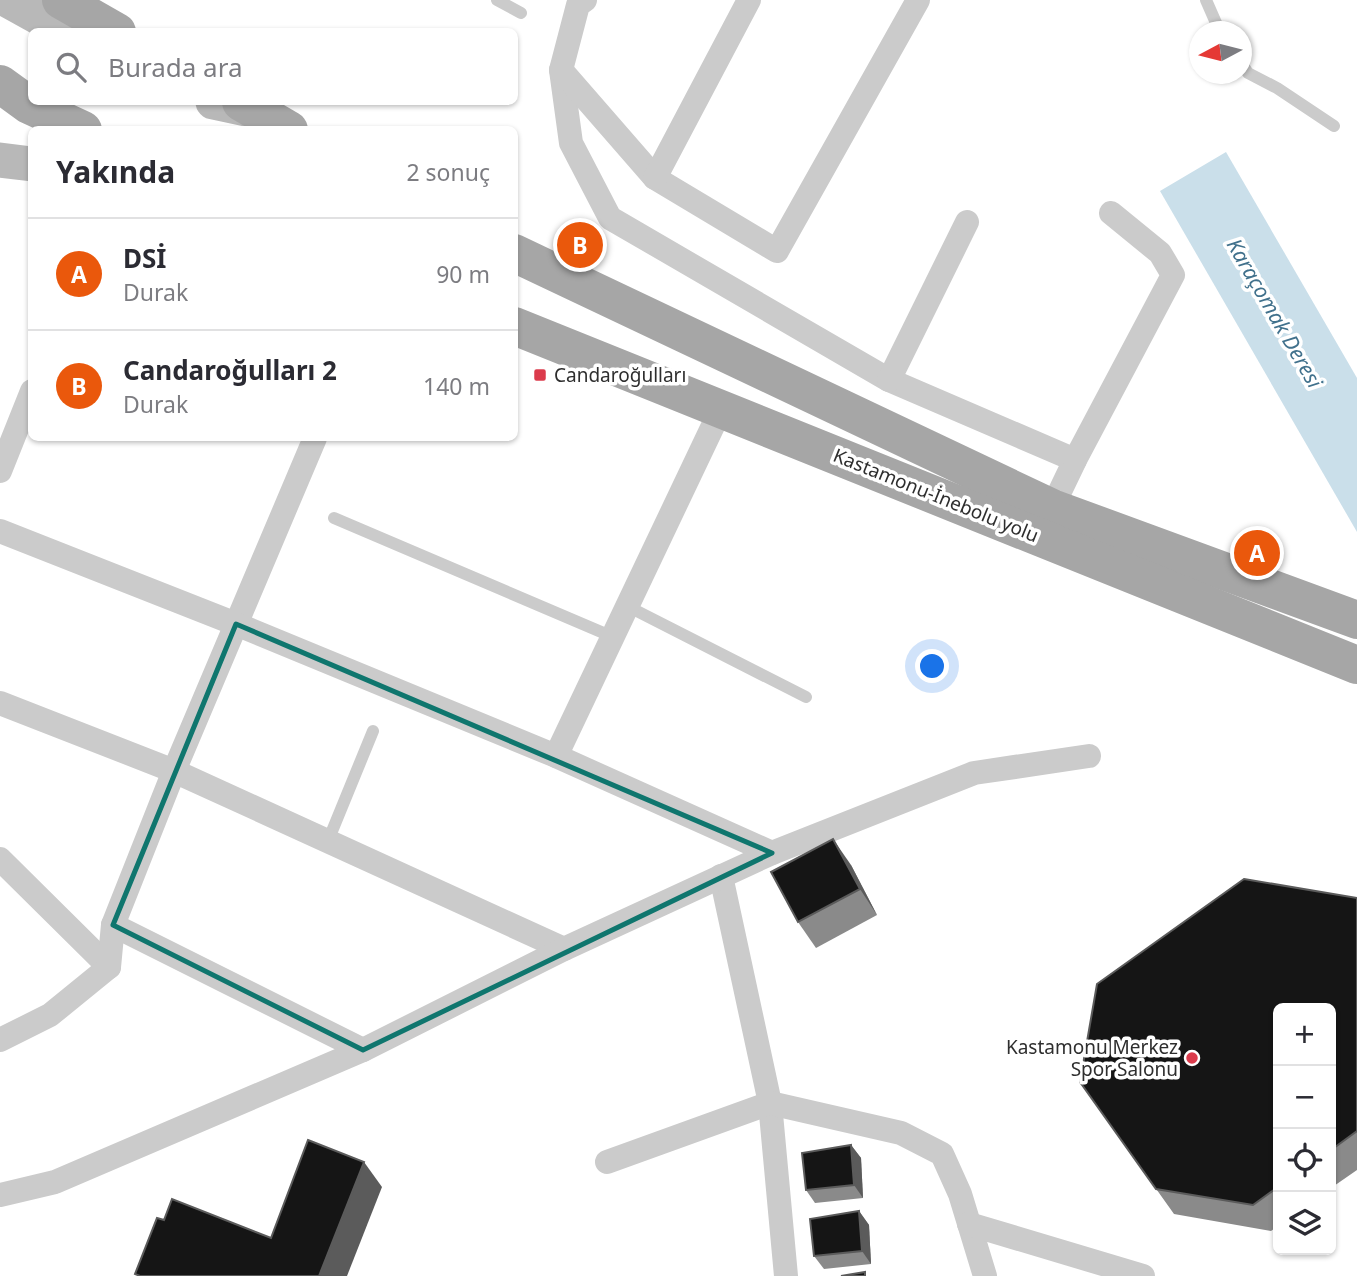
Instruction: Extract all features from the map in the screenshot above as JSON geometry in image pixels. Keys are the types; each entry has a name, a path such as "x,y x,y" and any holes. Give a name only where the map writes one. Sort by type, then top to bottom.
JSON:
{"main road":[{"path":"7,0 58,28"},
{"path":"61,0 110,28"},
{"path":"10,98 74,126"},
{"path":"226,105 263,114"},
{"path":"0,160 28,164"},
{"path":"518,255 1052,508 1357,620"},
{"name":"Kastamonu-İnebolu yolu","path":"518,328 1357,665"}],"street":[{"path":"585,0 578,5 561,71 571,144 610,218 889,380 1075,460"},
{"path":"655,178 749,0"},
{"path":"561,71 655,178 777,251 918,0"},
{"path":"1052,508 1173,275 1160,253 1111,213"},
{"path":"889,380 967,222"},
{"path":"0,471 28,401"},
{"path":"556,756 721,409"},
{"path":"0,1040 50,1014 109,967 113,925 174,771 314,441"},
{"path":"0,531 236,624 556,756 772,853"},
{"path":"0,704 174,771 564,949"},
{"path":"0,1195 55,1182 363,1050 564,949 772,853 974,773 1088,756"},
{"path":"0,859 109,967"},
{"path":"721,876 770,1103 786,1276"},
{"path":"113,925 363,1050"},
{"path":"607,1162 770,1103 901,1133 942,1154 960,1194 985,1276"},
{"path":"969,1224 1143,1276"}],"lane":[{"path":"497,0 521,13"},
{"path":"1206,0 1215,21"},
{"path":"1252,75 1277,88 1334,126"},
{"path":"334,519 613,637"},
{"path":"627,606 806,697"},
{"path":"328,841 373,731"}],"highlighted area":[{"path":"236,624 772,853 363,1050 113,925"}],"water":[{"name":"Karaçomak Deresi","path":"1226,152 1357,378 1357,532 1160,191"}],"building":[{"path":"833,839 860,889 798,922 771,872"},
{"name":"Kastamonu Merkez Spor Salonu","path":"1244,879 1357,898 1357,1131 1336,1146 1336,1003 1273,1003 1273,1191 1253,1205 1156,1189 1080,1082 1097,984"},
{"path":"308,1140 364,1162 319,1276 135,1274 157,1218 164,1220 172,1199 271,1238"},
{"path":"851,1145 854,1185 806,1190 802,1153"},
{"path":"859,1211 862,1251 814,1256 810,1219"},
{"path":"865,1272 865,1276 841,1276"}],"place":[{"name":"Candaroğulları 2","path":"580,245"},
{"name":"Candaroğulları","path":"540,375"},
{"name":"DSİ","path":"1257,553"},
{"name":"Kastamonu Merkez Spor Salonu","path":"1192,1058"}]}
